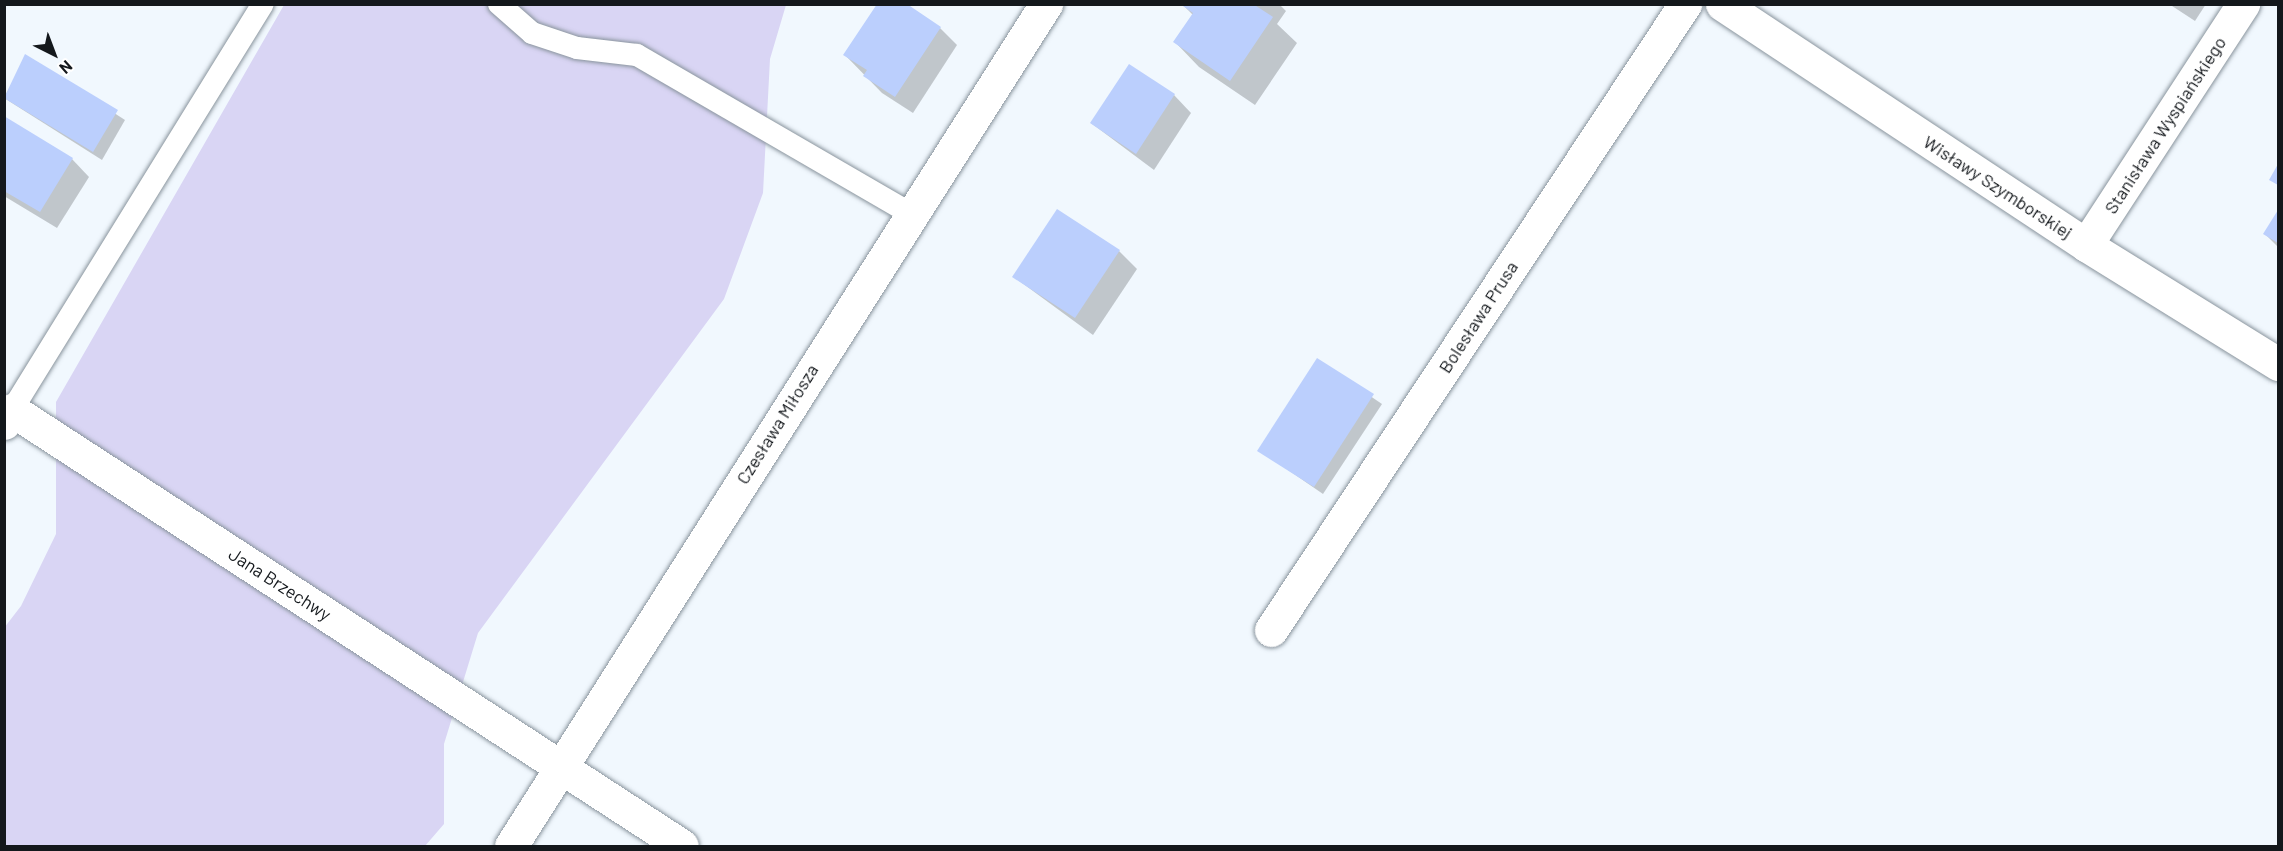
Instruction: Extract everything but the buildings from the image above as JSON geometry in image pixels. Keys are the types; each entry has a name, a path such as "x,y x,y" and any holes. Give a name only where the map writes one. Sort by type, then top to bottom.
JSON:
{"street":[{"name":"Czesława Miłosza","path":"511,846 910,213 1046,4"},
{"name":"Bolesława Prusa","path":"1271,630 1685,4"},
{"name":"Wisławy Szymborskiej","path":"1722,4 2086,245 2278,364"},
{"name":"Stanisława Wyspiańskiego","path":"2086,245 2243,4"},
{"name":"Jana Brzechwy","path":"7,413 682,846"}],"lane":[{"path":"7,413 263,4"},
{"path":"499,4 532,33 577,48 637,56 910,213"}],"shaded area":[{"path":"284,5 786,5 770,59 763,193 724,299 478,633 444,744 444,824 425,846 5,846 4,628 21,606 56,534 56,402"}]}
